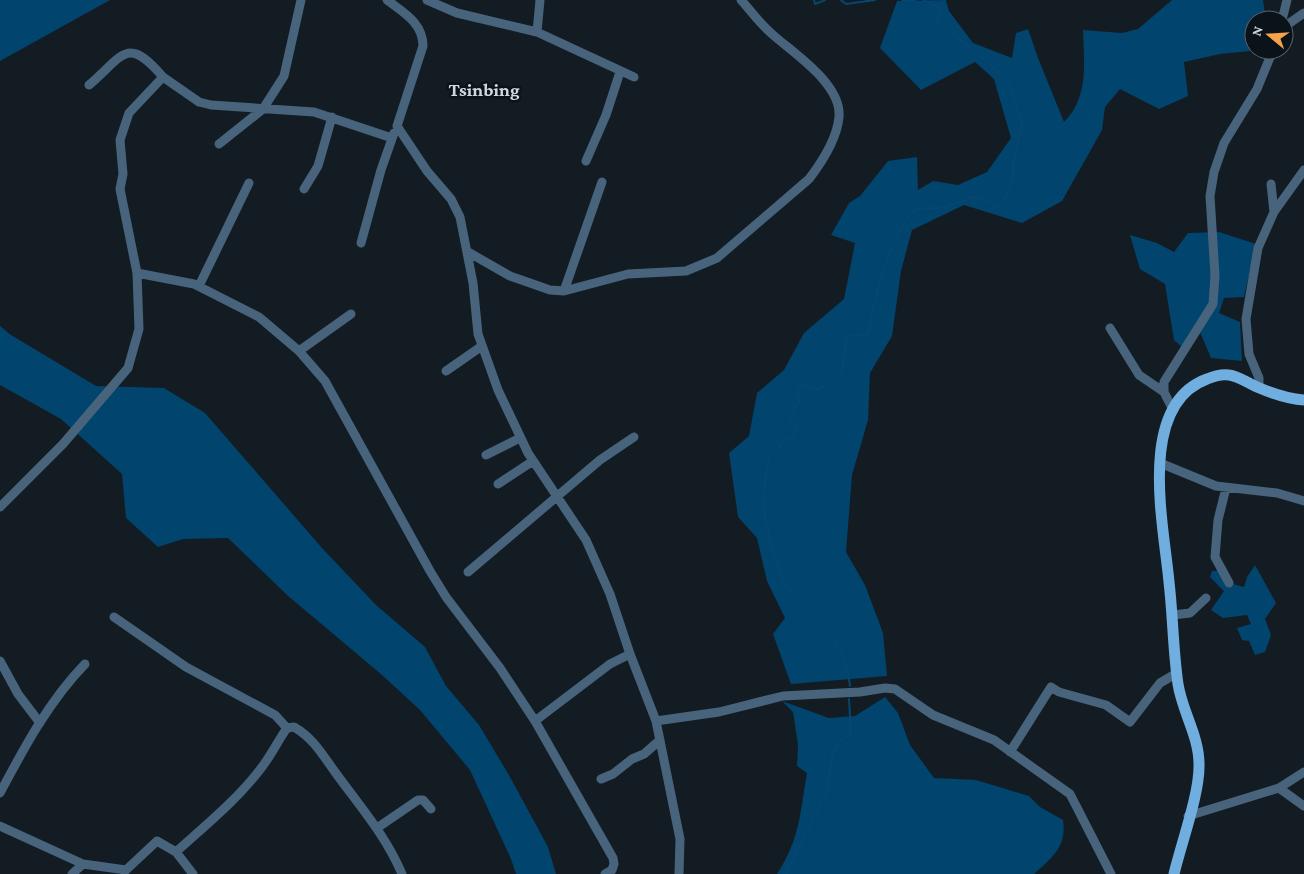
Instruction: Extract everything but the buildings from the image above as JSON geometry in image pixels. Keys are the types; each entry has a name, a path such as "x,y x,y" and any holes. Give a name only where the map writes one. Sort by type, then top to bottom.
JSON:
{"main road":[{"path":"1174,874 1197,782 1199,759 1182,699 1178,673 1160,499 1160,463 1172,408 1194,385 1221,375 1231,375 1259,388 1304,400"}],"street":[{"path":"220,144 263,109 284,76 301,0"},
{"path":"361,243 392,138 423,46 423,35 410,18 387,0"},
{"path":"427,0 481,20 536,32 634,77"},
{"path":"536,32 540,0"},
{"path":"468,252 525,283 550,290 564,291 628,274 669,273 701,266 717,258 809,178 821,163 840,116 833,95 810,64 761,25 741,0"},
{"path":"89,85 126,53 136,52 147,58 163,77 199,102 211,105 299,110 332,117 392,138"},
{"path":"1172,408 1164,392 1164,382 1167,374 1194,336 1213,304 1215,275 1210,196 1218,158 1232,128 1257,89 1269,60"},
{"path":"586,161 606,115 620,72"},
{"path":"0,507 63,444 128,368 139,329 137,273 120,189 123,174 120,140 129,113 163,77"},
{"path":"304,189 318,166 332,117"},
{"path":"397,126 427,171 450,199 460,217 468,252 474,311 482,346 498,390 533,461 586,540 610,594 630,654 656,721 680,839 679,874"},
{"path":"1259,388 1259,378 1248,354 1246,319 1258,248 1274,212 1304,170"},
{"path":"564,291 602,182"},
{"path":"199,286 249,183"},
{"path":"1272,184 1274,212"},
{"path":"137,273 199,286 259,317 299,351 325,381 446,597 500,668 535,721 613,858 612,870 605,874"},
{"path":"299,351 351,314"},
{"path":"1110,328 1139,375 1164,392"},
{"path":"446,371 482,346"},
{"path":"468,572 607,454 634,436"},
{"path":"486,455 520,438"},
{"path":"498,484 533,461"},
{"path":"1160,463 1208,483 1226,488 1277,493 1304,500"},
{"path":"1226,488 1218,520 1215,557 1229,583"},
{"path":"1173,614 1190,613 1206,598"},
{"path":"114,617 186,667 275,715 287,728"},
{"path":"535,721 610,664 630,654"},
{"path":"0,661 18,694 40,723"},
{"path":"0,792 40,723 71,678 85,664"},
{"path":"1010,752 1051,687 1059,692 1106,705 1130,722 1160,683 1178,673"},
{"path":"656,721 719,712 783,696 860,692 885,688 895,689 933,715 976,735 994,740 1051,778 1070,794 1111,874"},
{"path":"176,852 205,828 236,797 262,767 287,728 294,727 310,737 377,828 392,852 402,874"},
{"path":"601,779 613,774 632,759 644,754 660,740"},
{"path":"1188,816 1279,788 1304,772"},
{"path":"1279,788 1304,806"},
{"path":"377,828 418,800 423,800 431,809"},
{"path":"0,826 83,864 126,870 157,841 176,852 193,874"},
{"path":"72,874 83,864"}],"shaded area":[{"path":"0,0 110,0 0,61"},
{"path":"946,0 949,11 973,43 1012,58 1016,33 1028,29 1064,122 1078,102 1081,91 1084,67 1083,30 1122,33 1138,29 1172,0 1263,0 1264,10 1244,10 1244,52 1220,54 1184,62 1188,96 1159,109 1120,89 1105,107 1102,130 1062,201 1022,223 964,205 912,230 901,271 892,336 870,373 868,420 852,475 846,552 865,585 883,633 887,676 791,684 773,634 785,618 767,581 757,538 738,517 729,453 749,436 757,393 784,370 804,333 844,299 855,243 831,235 849,203 860,196 888,161 917,157 918,190 933,181 958,185 987,172 1011,138 994,79 975,62 921,90 880,48 897,1"},
{"path":"1219,232 1256,244 1244,297 1224,298 1219,313 1240,322 1242,361 1211,358 1197,325 1182,347 1174,340 1165,284 1140,269 1130,235 1157,243 1174,252 1188,233"},
{"path":"0,326 11,335 96,386 164,388 205,413 322,548 376,605 425,647 446,686 479,725 510,777 548,847 556,874 516,874 470,770 420,710 382,675 287,595 228,538 183,539 158,547 126,518 122,474 61,419 0,385"},
{"path":"1255,565 1276,603 1265,619 1271,635 1265,652 1255,655 1249,641 1242,640 1237,628 1251,624 1247,615 1223,618 1211,610 1224,591 1210,577 1212,571 1227,570 1233,584 1244,587 1247,577"},
{"path":"885,697 898,713 910,745 934,778 976,780 1029,796 1040,807 1063,820 1064,829 1061,844 1053,856 1034,874 777,874 785,861 795,837 807,773 797,766 798,745 793,712 782,701 829,718 855,716"}],"waterway":[{"path":"814,0 815,4 825,0"},
{"path":"841,0 846,4 875,0"},
{"path":"902,0 916,0"},
{"path":"850,686 842,653 835,642 784,583 766,524 764,497 770,456 779,451 781,443 793,437 796,429 789,417 799,401 797,392 800,386 807,385 818,390 842,373 847,336 869,334 884,268 891,249 907,219 918,210 944,207 977,197 996,207 1004,200 1013,178 1013,165 1022,124 1009,84 986,60 936,21 941,9 924,0"},
{"path":"786,874 827,792 832,755 840,741 851,734 849,699"}],"district":[{"name":"Tsinbing","path":"484,89"}]}
